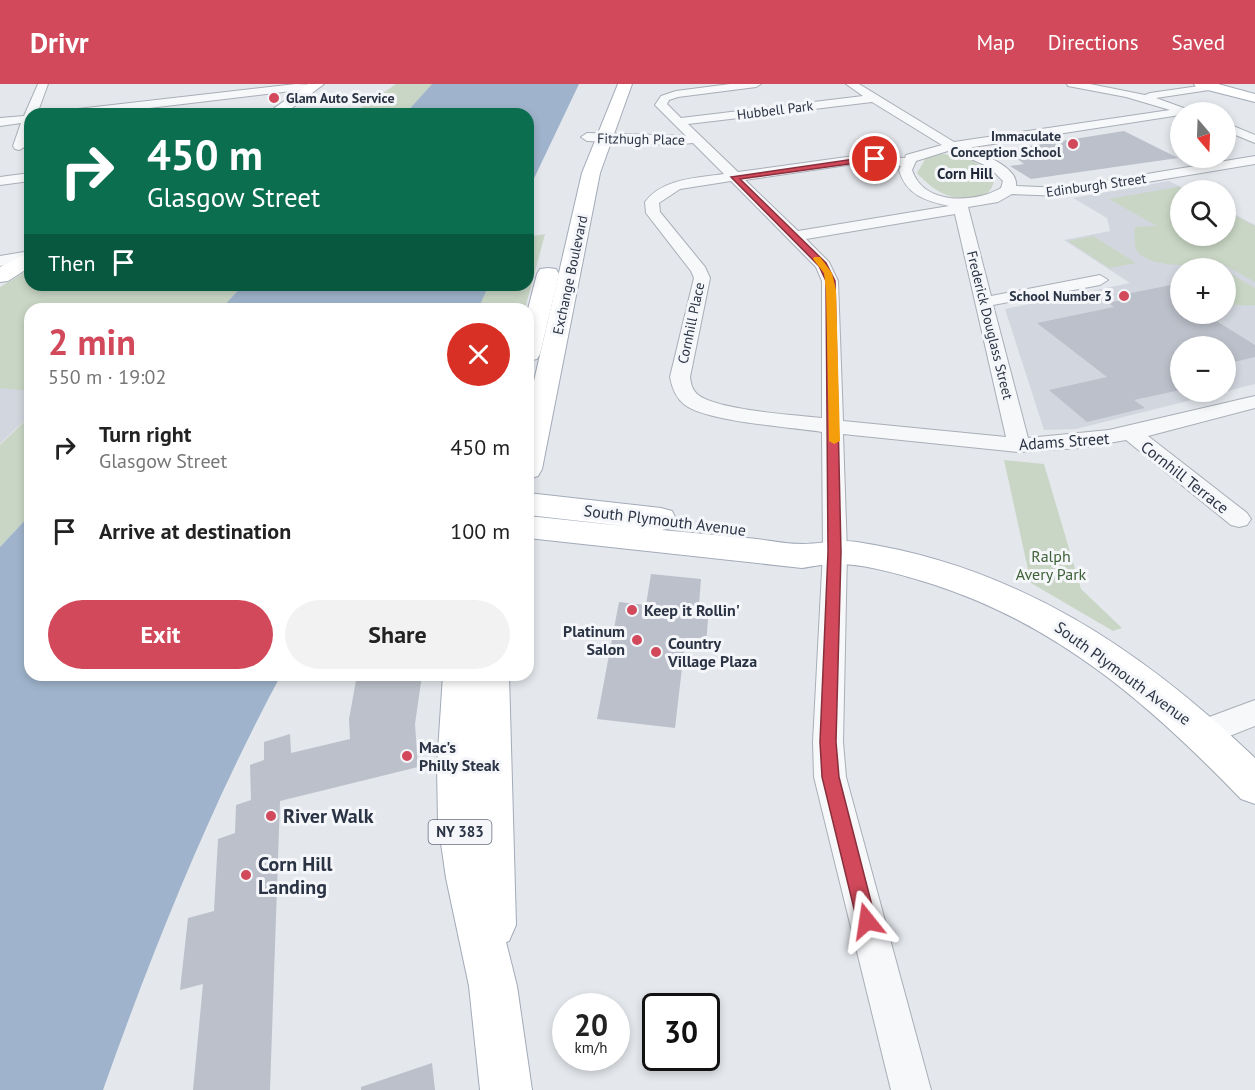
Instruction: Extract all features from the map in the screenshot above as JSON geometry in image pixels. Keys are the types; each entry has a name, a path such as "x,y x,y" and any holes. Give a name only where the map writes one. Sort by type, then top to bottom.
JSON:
{"main road":[{"path":"283,108 317,84"},
{"name":"Exchange Boulevard","path":"560,225 574,172 594,133 625,84"},
{"path":"1211,85 1255,93"},
{"path":"1211,85 1255,98"},
{"name":"Exchange Boulevard","path":"534,441 590,181 594,133"},
{"name":"Exchange Boulevard","path":"534,329 552,255"},
{"path":"0,276 24,261"},
{"name":"South Plymouth Avenue","path":"534,505 796,537 821,544 835,552"},
{"name":"South Plymouth Avenue","path":"534,528 802,556 835,552 919,568 975,586 1051,620 1101,654 1204,733 1255,785"},
{"name":"NY 383","path":"461,681 456,767 459,822 468,878 493,986 506,1090"},
{"name":"NY 383","path":"491,681 493,986"}],"street":[{"path":"34,108 43,84"},
{"path":"119,108 317,84"},
{"path":"756,84 695,87 663,100 663,109 795,236 823,265 830,281 835,552 828,742 830,777 911,1090"},
{"path":"795,236 993,199 1009,189 1010,180 1000,168 952,146 851,84"},
{"path":"1072,84 1144,98 1170,106"},
{"path":"1144,98 1211,85"},
{"name":"Hubbell Park","path":"678,122 873,98"},
{"path":"734,177 861,159 907,162 921,153 952,146 1170,115"},
{"path":"0,122 24,118"},
{"path":"1236,129 1255,128"},
{"path":"1236,131 1255,139"},
{"path":"19,146 24,133"},
{"name":"Fitzhugh Place","path":"594,133 673,141 695,140"},
{"name":"Edinburgh Street","path":"1009,189 1063,192 1255,160"},
{"path":"907,162 906,176 919,191 932,199 960,206"},
{"name":"Cornhill Place","path":"734,177 674,186 663,191 652,202 651,208 657,219 699,270 702,278 680,377 683,390 693,402 713,410 834,427"},
{"path":"0,181 24,178"},
{"name":"Frederick Douglass Street","path":"960,206 1019,445"},
{"path":"0,261 24,258"},
{"path":"984,302 1100,279"},
{"name":"Adams Street","path":"834,427 1019,445 1077,443 1132,434 1255,402"},
{"name":"Cornhill Terrace","path":"1132,434 1239,519"},
{"path":"1204,733 1255,713"}],"shaded area":[{"name":"School Number 3","path":"1169,181 1170,246 1236,246 1236,215 1255,225 1255,384 1236,389 1236,336 1170,336 1170,402 1183,402 1076,429 1044,430 1005,309 1130,283 1064,240 1110,231 1107,218 1073,198"},
{"path":"0,387 24,389 24,421 0,444"}],"green space":[{"path":"396,84 432,84 410,108 361,108"},
{"path":"936,154 954,155 977,163 994,181 991,188 982,195 958,198 929,185 917,173 926,158"},
{"path":"1170,188 1170,246 1236,246 1236,216 1255,226 1255,282 1236,271 1236,258 1170,258 1170,264 1148,259 1140,254 1135,246 1135,227 1157,226 1109,199"},
{"path":"545,234 534,275 534,236"},
{"path":"1093,236 1136,263 1109,268 1068,241"},
{"path":"24,273 24,291 238,291 226,303 24,303 24,390 0,388 0,287"},
{"path":"1236,277 1255,288 1255,305 1236,304"},
{"path":"486,291 530,291 527,303 480,303"},
{"path":"24,422 24,521 0,547 0,445"},
{"name":"Ralph Avery Park","path":"1004,460 1044,464 1081,589 1122,628 1113,631 1031,583"}],"water":[{"path":"432,84 579,84 534,178 534,108 410,108"},
{"path":"238,291 486,291 481,303 226,303"},
{"path":"24,521 24,681 278,681 230,776 184,879 103,1090 0,1090 0,547"}],"building":[{"path":"1124,131 1170,154 1170,159 1031,179 1010,166 1024,164 1005,150"},
{"path":"1170,285 1170,324 1221,324 1255,345 1255,357 1236,362 1236,336 1170,336 1170,392 1134,400 1145,408 1087,422 1049,390 1107,377 1037,323 1114,307 1108,303 1127,299 1121,295"},
{"name":"Country Village Plaza","path":"651,574 701,579 699,604 709,606 706,645 685,642 675,728 597,719 619,602 646,605"},
{"name":"Corn Hill Landing","path":"356,681 421,681 415,724 418,767 280,801 270,1090 193,1090 203,984 180,990 188,918 214,911 218,839 235,833 236,805 251,800 250,765 264,760 264,742 290,734 291,753 350,739 349,719"},
{"path":"432,1063 435,1090 361,1090 361,1087"}],"slow traffic":[{"path":"817,259 828,273 831,290 834,441"}],"place":[{"name":"Glam Auto Service","path":"274,98"},
{"name":"Immaculate Conception School","path":"1073,144"},
{"name":"School Number 3","path":"1124,296"},
{"name":"Keep it Rollin'","path":"632,610"},
{"name":"Platinum Salon","path":"637,640"},
{"name":"Country Village Plaza","path":"656,652"},
{"name":"Mac's Philly Steak","path":"407,756"},
{"name":"River Walk","path":"271,816"},
{"name":"Corn Hill Landing","path":"246,875"}],"district":[{"name":"Corn Hill","path":"965,174"}],"route":[{"path":"867,921 830,777 828,742 835,552 830,281 823,265 734,177 875,159"}]}
